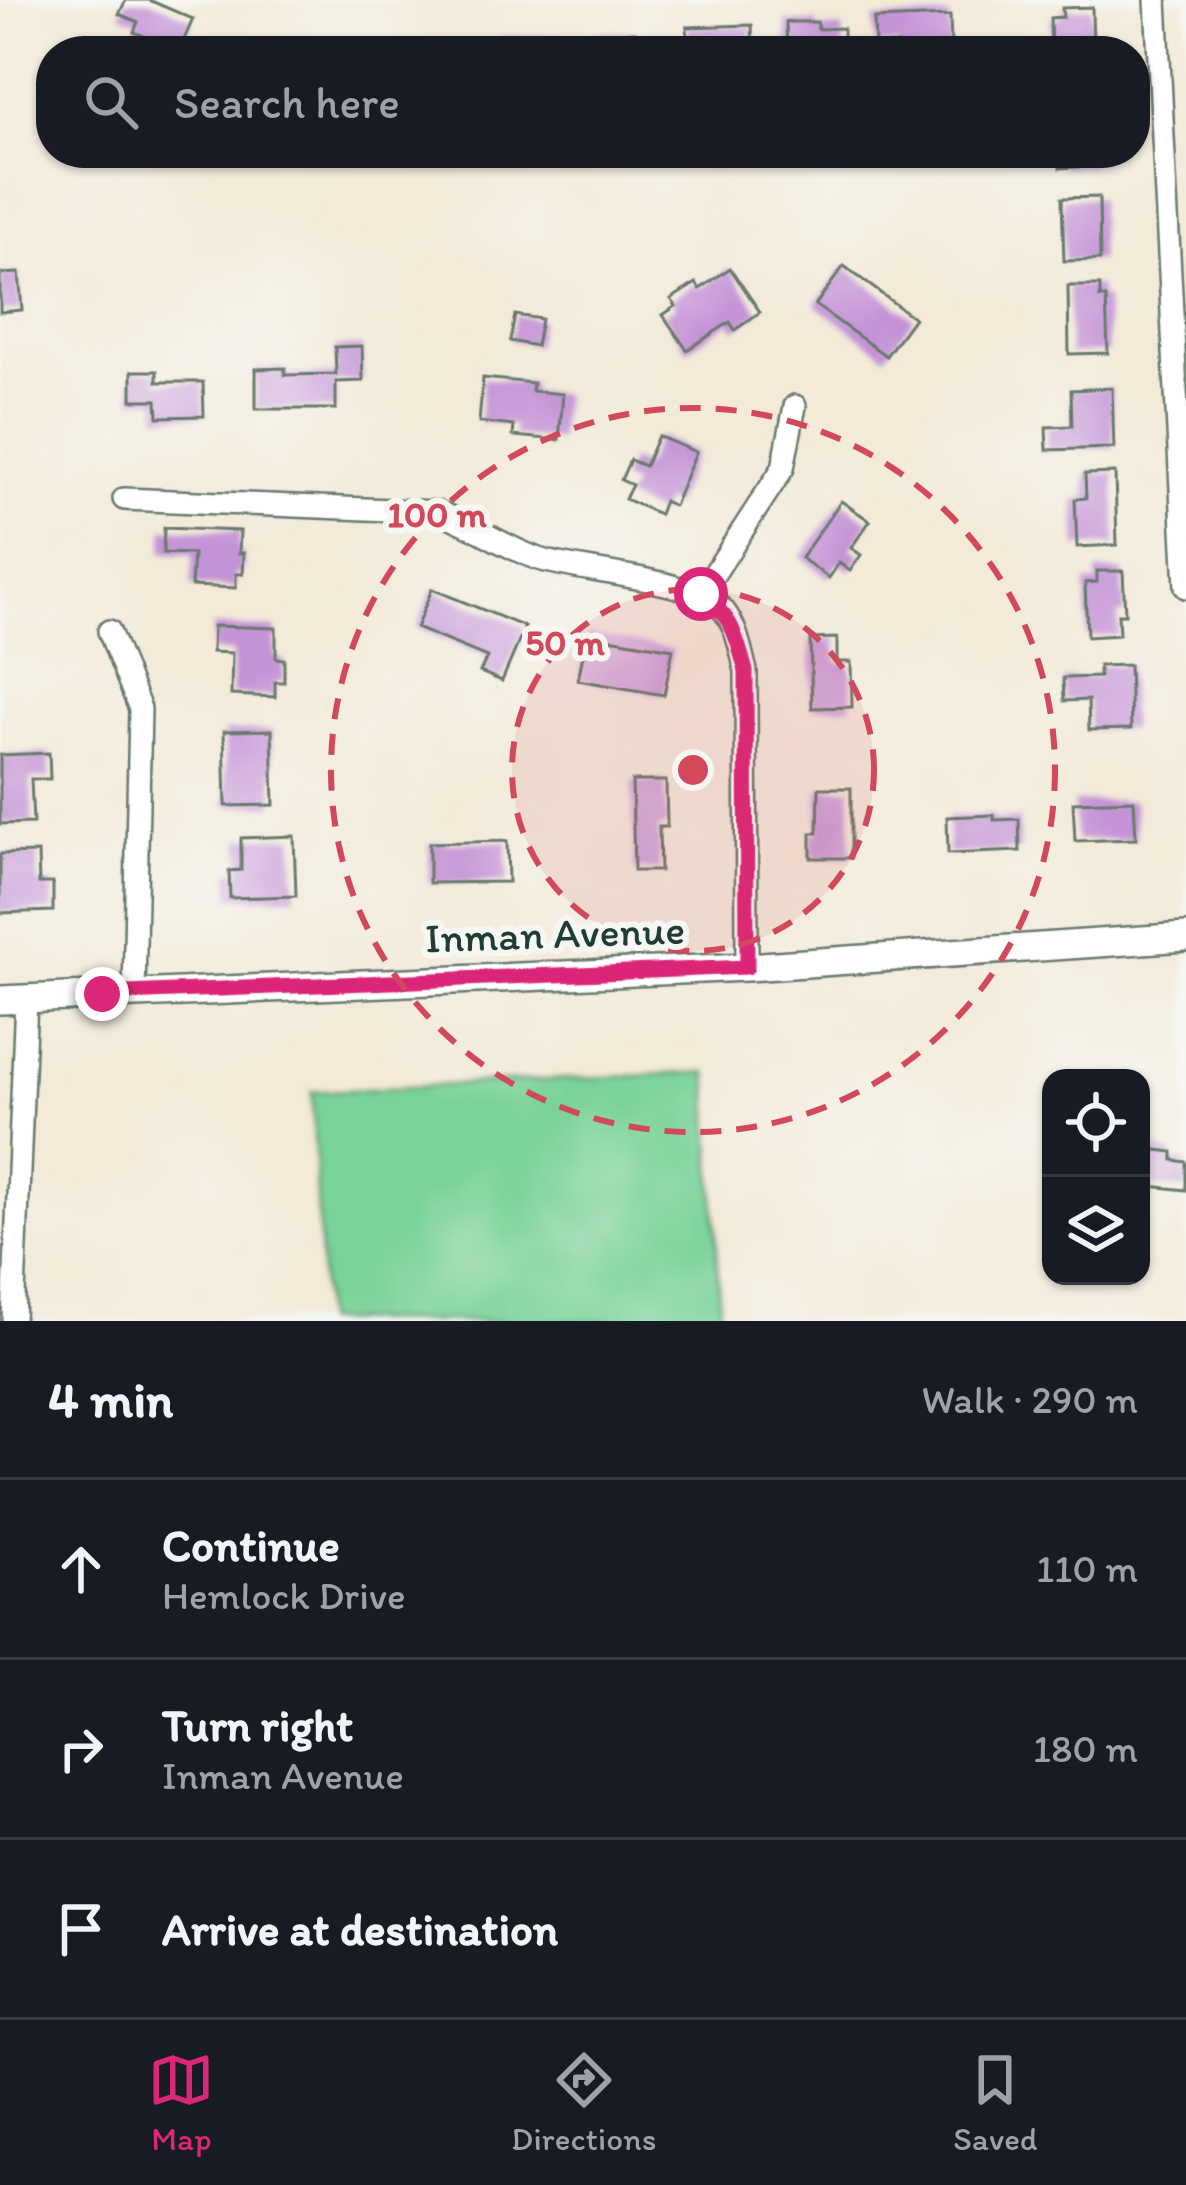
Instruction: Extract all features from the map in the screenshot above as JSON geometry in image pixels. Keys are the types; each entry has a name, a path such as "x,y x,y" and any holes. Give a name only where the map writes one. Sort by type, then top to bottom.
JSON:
{"main road":[{"name":"Inman Avenue","path":"13,999 747,967 1186,937"}],"street":[{"path":"1156,0 1186,587"},
{"path":"1161,108 1186,107"},
{"path":"701,594 783,468 795,406"},
{"path":"124,500 438,512 542,560 701,594 723,610 746,671 747,967"},
{"path":"109,632 140,709 134,993"},
{"path":"13,999 13,1321"}],"green space":[{"path":"708,1072 720,1321 323,1321 312,1092"}],"building":[{"path":"126,0 149,0 193,19 186,36 143,36 134,32 138,22 119,14"},
{"path":"1092,7 1093,36 1051,36 1050,18 1063,17 1062,8"},
{"path":"950,16 951,36 875,36 874,19"},
{"path":"786,22 817,22 818,29 843,28 843,36 786,36"},
{"path":"752,25 752,36 687,36 687,27"},
{"path":"635,32 635,36 594,36"},
{"path":"1099,197 1100,260 1064,261 1062,198"},
{"path":"844,266 914,318 886,356 815,305"},
{"path":"730,268 760,312 735,330 730,322 687,350 663,315 676,306 671,299 696,283 700,289"},
{"path":"19,273 22,310 0,312 0,274"},
{"path":"1068,286 1100,286 1100,298 1106,298 1108,353 1069,354"},
{"path":"515,315 541,319 536,346 510,341"},
{"path":"362,346 363,381 336,382 336,409 256,409 256,369 285,368 285,375 336,374 335,347"},
{"path":"132,371 157,371 157,382 203,382 204,416 158,417 157,400 132,400"},
{"path":"483,378 533,383 532,391 563,394 559,440 513,436 514,426 479,422"},
{"path":"1112,388 1114,448 1047,450 1046,427 1072,426 1071,390"},
{"path":"658,436 696,452 674,506 664,501 659,514 625,499 632,485 621,480 630,460 645,466"},
{"path":"1115,473 1117,545 1077,547 1075,499 1086,498 1085,474"},
{"path":"841,501 870,521 851,548 861,555 850,571 839,563 829,578 801,558"},
{"path":"164,528 240,531 243,574 236,574 236,588 191,586 193,554 163,553"},
{"path":"1097,571 1123,571 1125,614 1118,614 1119,635 1087,637 1085,583 1097,582"},
{"path":"432,589 525,627 502,681 480,672 487,657 416,628"},
{"path":"213,626 276,628 276,658 284,659 284,682 275,682 275,697 231,695 232,653 212,652"},
{"path":"587,634 673,649 664,695 578,680"},
{"path":"837,638 837,662 851,662 852,707 812,708 810,639"},
{"path":"1129,665 1131,729 1089,730 1088,700 1064,701 1063,678 1099,677 1099,666"},
{"path":"272,730 274,805 226,806 224,731"},
{"path":"49,753 50,779 31,779 33,823 0,824 0,755"},
{"path":"632,781 666,781 667,827 659,827 660,871 634,871"},
{"path":"819,788 851,788 851,858 811,858 811,833 818,833"},
{"path":"1134,800 1136,839 1075,841 1073,802"},
{"path":"994,815 994,820 1019,819 1020,851 948,854 947,817"},
{"path":"294,836 296,896 230,898 229,871 241,870 241,838"},
{"path":"507,841 508,882 429,883 429,843"},
{"path":"38,853 39,883 53,883 53,911 0,913 0,854"},
{"path":"1150,1149 1173,1152 1173,1160 1186,1162 1186,1190 1150,1186"}],"route":[{"path":"102,994 747,967 746,671 723,610 701,594"}]}
